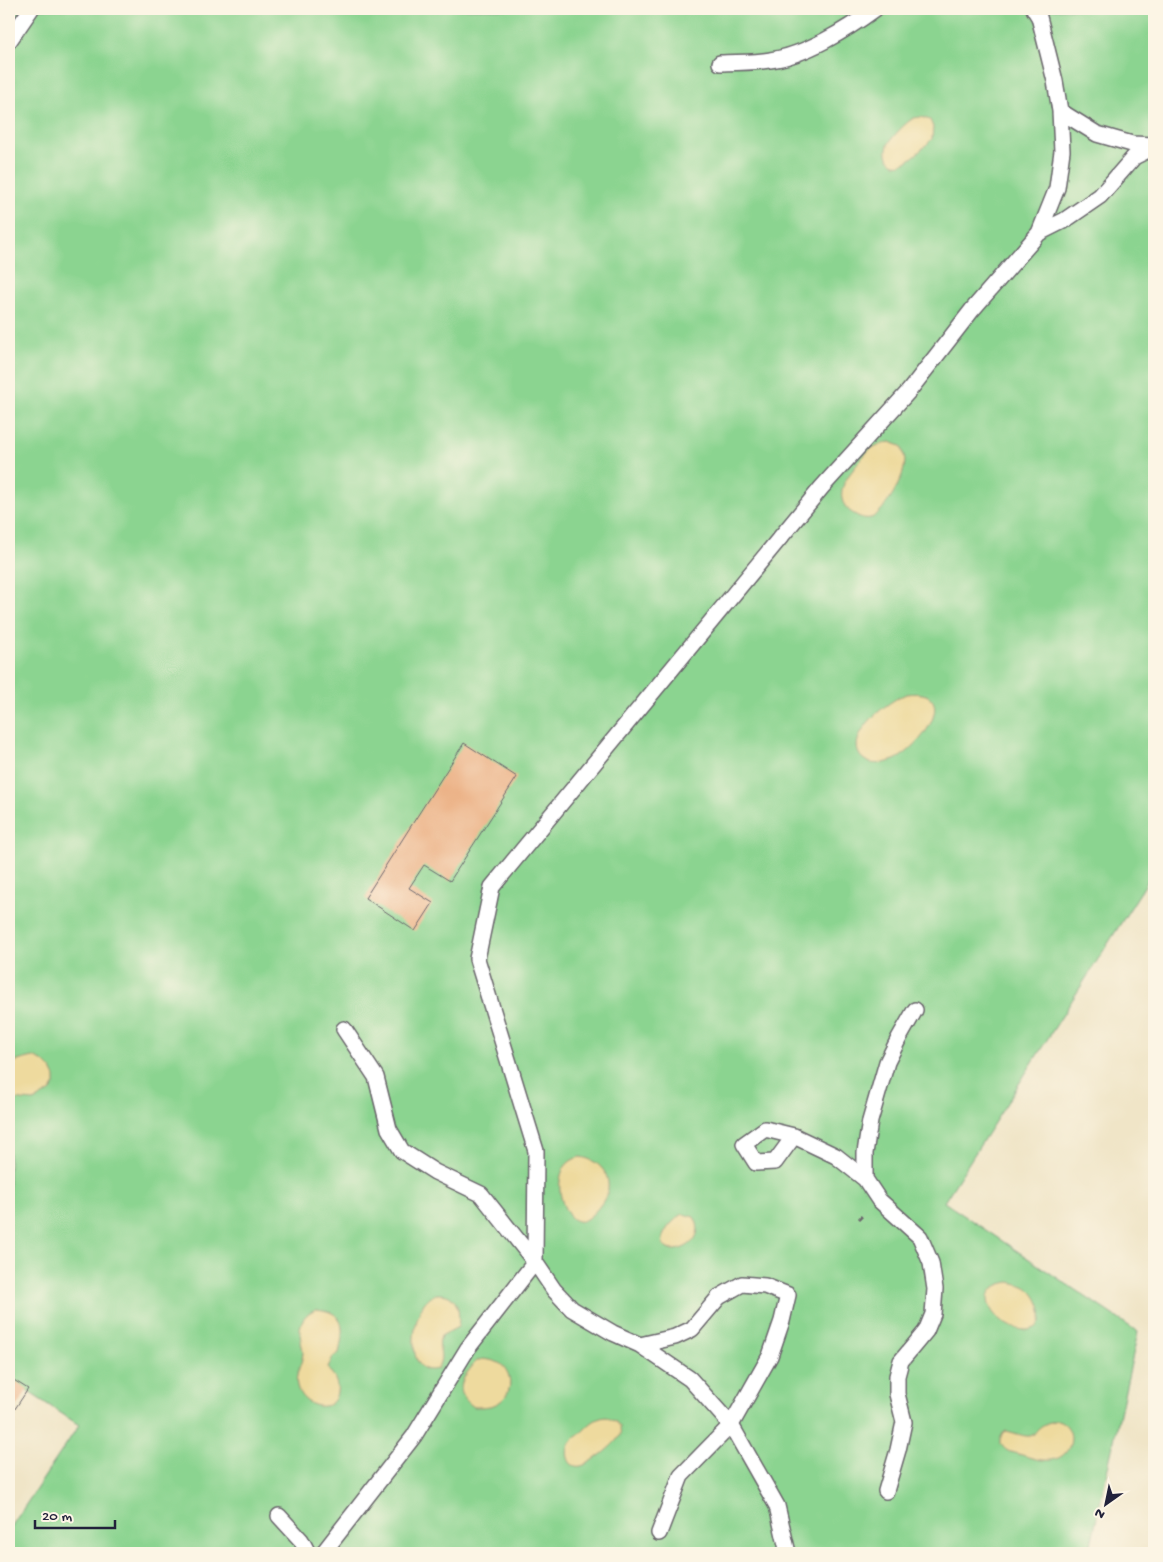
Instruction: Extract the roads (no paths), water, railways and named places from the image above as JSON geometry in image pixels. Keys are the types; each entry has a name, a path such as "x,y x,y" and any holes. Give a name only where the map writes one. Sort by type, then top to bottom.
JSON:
{"lane":[{"path":"9,41 31,9"},
{"path":"720,63 772,60 802,52 856,22 875,9"},
{"path":"323,1553 414,1436 468,1348 536,1262 536,1151 477,959 492,887 822,487 909,391 972,310 1039,232 1057,188 1062,151 1060,111 1055,81 1039,17 1034,9"},
{"path":"1060,111 1097,134 1132,144 1154,146"},
{"path":"1039,232 1065,220 1100,196 1134,157 1154,146"},
{"path":"865,1179 865,1153 870,1121 885,1070 899,1038 915,1010"},
{"path":"344,1029 376,1077 389,1129 402,1151 436,1172 481,1194 536,1262 554,1290 572,1308 613,1333 640,1345 690,1379 731,1425 777,1506 788,1553"},
{"path":"794,1136 836,1156 865,1179 879,1200 920,1237 931,1263 935,1289 933,1314 926,1331 901,1361 896,1376 897,1394 904,1422 886,1491"},
{"path":"640,1345 674,1337 692,1329 719,1297 742,1284 765,1286 788,1295 782,1321 770,1356 731,1425 681,1476 659,1533"},
{"path":"278,1516 301,1540 308,1553"}]}
